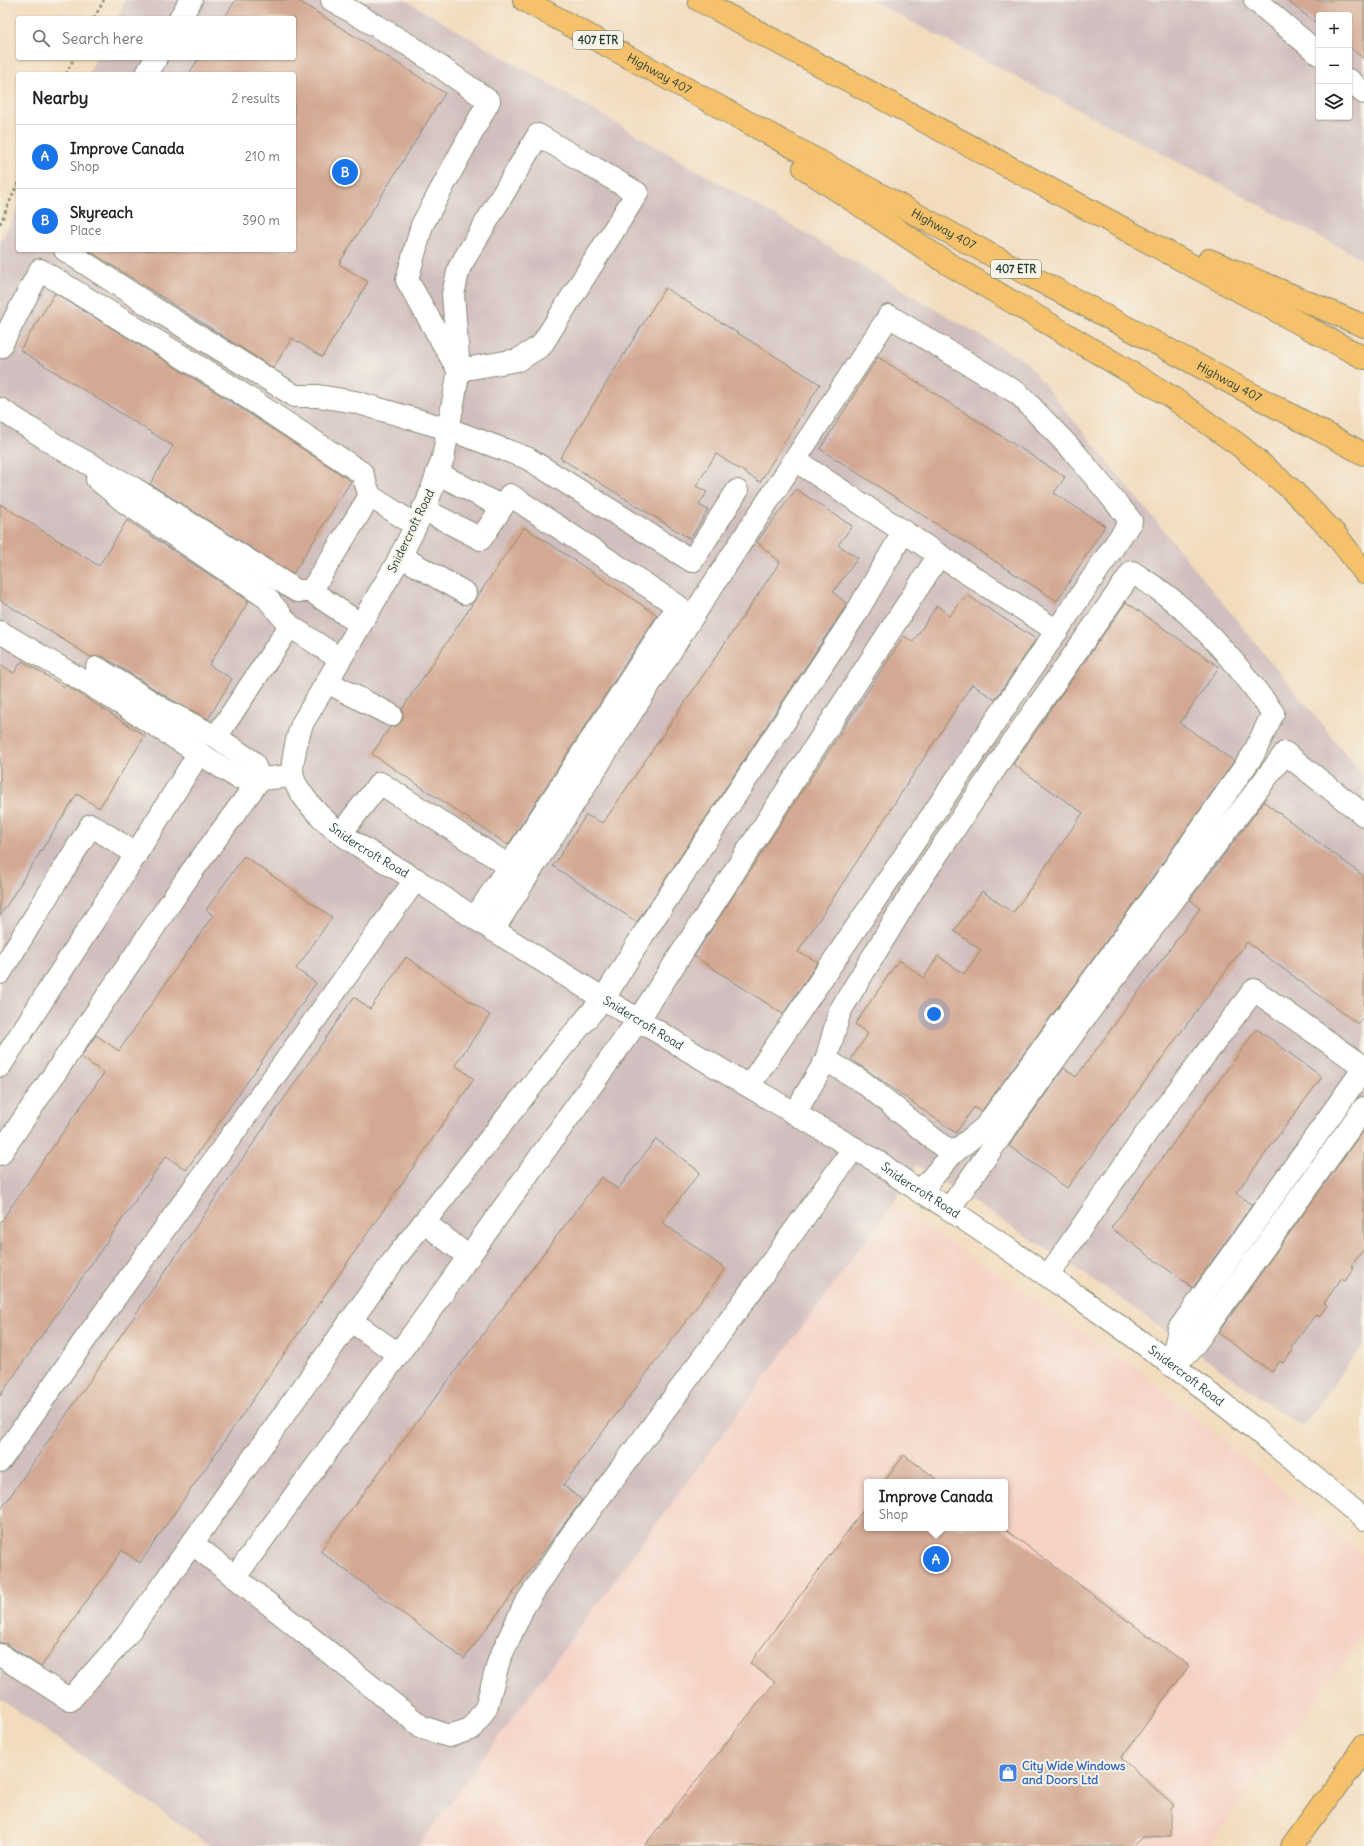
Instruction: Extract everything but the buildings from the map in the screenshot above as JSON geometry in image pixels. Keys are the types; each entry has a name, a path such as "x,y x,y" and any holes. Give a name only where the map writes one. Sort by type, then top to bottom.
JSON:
{"main road":[{"name":"Highway 407","path":"524,0 965,241 1364,454"},
{"path":"699,0 1364,358"},
{"path":"671,80 947,262 1011,302 1170,396 1240,446 1292,490 1336,535 1364,572"},
{"path":"1085,207 1364,326"},
{"path":"1292,1846 1364,1747"}],"street":[{"path":"181,16 191,0"},
{"path":"332,0 412,47 489,101 422,225 407,280 459,370"},
{"path":"1255,0 1316,51"},
{"path":"148,72 155,60"},
{"path":"1352,83 1364,93"},
{"name":"Snidercroft Road","path":"459,370 518,360 540,346 637,193 538,135 459,268 453,294 459,370 443,458 420,517 400,556 302,724 296,739 292,776 305,798 319,814 350,841 416,879 474,918 639,1020 883,1165 898,1178 949,1209 1048,1276 1233,1411 1364,1519"},
{"path":"68,252 152,308 295,396 318,396 355,402 448,429 527,458 692,561 737,491"},
{"path":"0,347 40,270 227,384 362,473 370,496 420,517 481,539 510,495 678,606 474,918"},
{"path":"493,930 705,596 890,316 1020,394 1076,454 1131,521 749,1086"},
{"path":"0,409 62,449 135,489 297,591 311,590 360,624"},
{"path":"62,449 126,503 266,598 290,626 340,659"},
{"path":"795,460 1057,631"},
{"path":"438,473 502,507"},
{"path":"311,590 370,496"},
{"path":"0,1655 70,1700 126,1636 394,1260 564,1045 604,998 647,929 855,615 904,531"},
{"path":"236,1577 639,1020 940,555"},
{"path":"400,556 465,593"},
{"path":"795,1114 826,1060 840,1011 915,887 1021,730 1132,572 1176,603 1220,644 1274,714 1253,756 1048,1043 985,1127 952,1154 920,1192"},
{"path":"216,737 290,626"},
{"path":"0,632 107,695 237,777 260,779 292,776"},
{"path":"97,668 164,710 216,737 253,762 260,779"},
{"path":"327,682 391,715"},
{"path":"1,1062 136,854 199,753"},
{"path":"949,1209 1086,1017 1285,753 1364,815"},
{"path":"0,1154 192,871 260,779"},
{"path":"341,833 380,783 509,866"},
{"path":"0,973 91,825 136,854"},
{"path":"0,1461 89,1334 416,879"},
{"path":"1048,1276 1152,1125 1254,990 1364,1068 1179,1329 1171,1365"},
{"path":"826,1060 863,1082 952,1154"},
{"path":"1171,1365 1189,1352 1364,1108"},
{"path":"192,1543 422,1727 449,1736 472,1729 486,1708 499,1660 524,1606 567,1541 686,1381 854,1148"},
{"path":"424,1222 469,1257"},
{"path":"350,1320 398,1354"}],"path":[{"path":"95,16 104,0"},
{"path":"67,72 73,60"},
{"path":"0,224 16,188"}],"shaded area":[{"path":"126,0 405,0 1026,362 1364,776 1364,1344 1302,1427 1088,1276 916,1165 893,1204 418,1846 211,1846 0,1699 0,243 16,213 16,252 296,252 296,72 89,72 95,60 296,60 296,16 118,16"},
{"path":"870,0 1364,0 1364,260"},
{"path":"893,1204 1142,1373 1364,1557 1364,1633 1209,1846 418,1846"}],"place":[{"name":"Skyreach","path":"345,172"},
{"name":"Improve Canada","path":"936,1559"},
{"name":"City Wide Windows and Doors Ltd","path":"1008,1773"}]}
